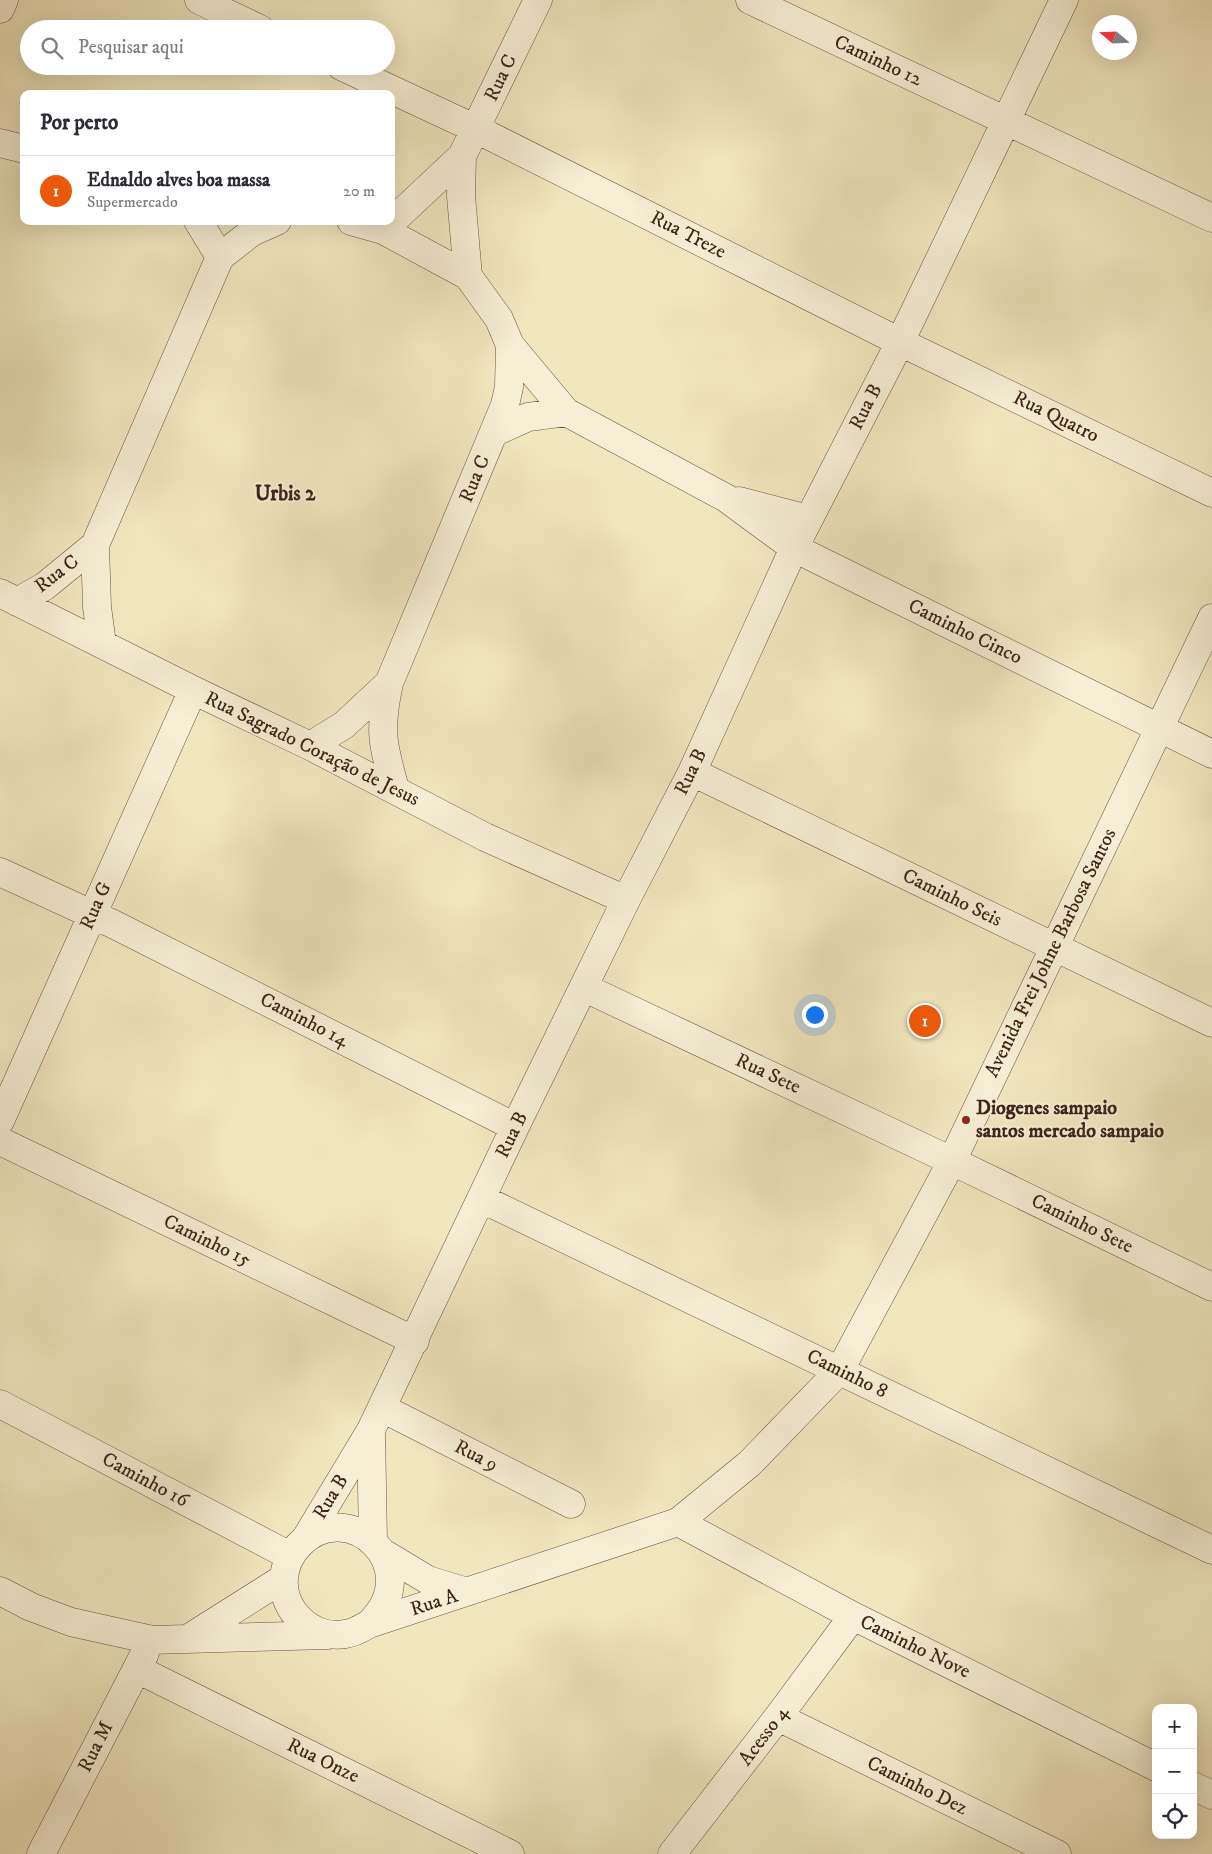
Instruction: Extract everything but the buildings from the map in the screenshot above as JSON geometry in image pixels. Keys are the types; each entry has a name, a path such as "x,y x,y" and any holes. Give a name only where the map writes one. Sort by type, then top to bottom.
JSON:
{"street":[{"path":"0,8 4,0"},
{"path":"199,0 241,20"},
{"name":"Rua C","path":"395,219 462,156 538,0"},
{"name":"Caminho 12","path":"750,0 1212,218"},
{"name":"Rua B","path":"185,1640 294,1557 376,1419 415,1341 515,1127 585,988 626,900 692,772 808,519 900,342 1064,0"},
{"name":"Rua Treze","path":"360,75 392,90"},
{"name":"Rua Treze","path":"395,91 476,129 900,342"},
{"name":"Rua C","path":"462,156 461,196 468,276"},
{"path":"200,225 220,258"},
{"name":"Rua C","path":"102,644 97,607 95,545 220,258 252,232 268,225"},
{"name":"Rua C","path":"365,225 383,230 468,276 499,319 510,345 509,387 495,432 418,609 389,683 382,715 382,737 395,789"},
{"name":"Rua C","path":"383,230 388,225"},
{"name":"Rua Quatro","path":"900,342 1212,493"},
{"name":"Caminho Cinco","path":"510,345 566,412 726,498 794,548 1212,754"},
{"path":"495,432 528,417 566,412"},
{"name":"Caminho Cinco","path":"726,498 808,519"},
{"name":"Rua C","path":"8,598 45,586 95,545"},
{"name":"Rua Sagrado Coração de Jesus","path":"8,598 310,746 485,837 626,900"},
{"name":"Avenida Frei Johne Barbosa Santos","path":"467,1592 678,1522 749,1464 840,1370 952,1161 1212,618"},
{"name":"Rua C","path":"310,746 344,725 389,683"},
{"name":"Rua G","path":"0,1122 193,690"},
{"name":"Caminho Seis","path":"692,772 1212,1023"},
{"name":"Caminho 14","path":"0,872 92,914 515,1127"},
{"name":"Rua Sete","path":"585,988 952,1161"},
{"name":"Caminho 15","path":"0,1141 415,1341"},
{"name":"Caminho Sete","path":"952,1161 1212,1287"},
{"name":"Caminho 8","path":"482,1199 1212,1550"},
{"name":"Caminho 16","path":"0,1404 294,1557"},
{"path":"376,1419 378,1547"},
{"name":"Rua 9","path":"376,1419 570,1504"},
{"name":"Caminho Nove","path":"678,1522 853,1616 1152,1765"},
{"path":"0,1591 31,1607 71,1622 152,1640 344,1635 369,1624 379,1615 390,1591 390,1572 378,1547 363,1534 340,1528 328,1528 294,1557 287,1601 300,1620 319,1632 330,1635"},
{"name":"Rua A","path":"378,1547 428,1580 467,1592"},
{"name":"Rua A","path":"369,1624 467,1592"},
{"name":"Acesso 4","path":"672,1854 853,1616"},
{"name":"Rua M","path":"41,1854 152,1640"},
{"name":"Rua Onze","path":"137,1669 510,1854"},
{"name":"Caminho Dez","path":"778,1717 1057,1854"},
{"path":"1197,1788 1212,1795"}],"place":[{"name":"Ednaldo alves boa massa","path":"925,1021"},
{"name":"Diogenes sampaio santos mercado sampaio","path":"966,1120"}],"district":[{"name":"Urbis 2","path":"285,494"}]}
